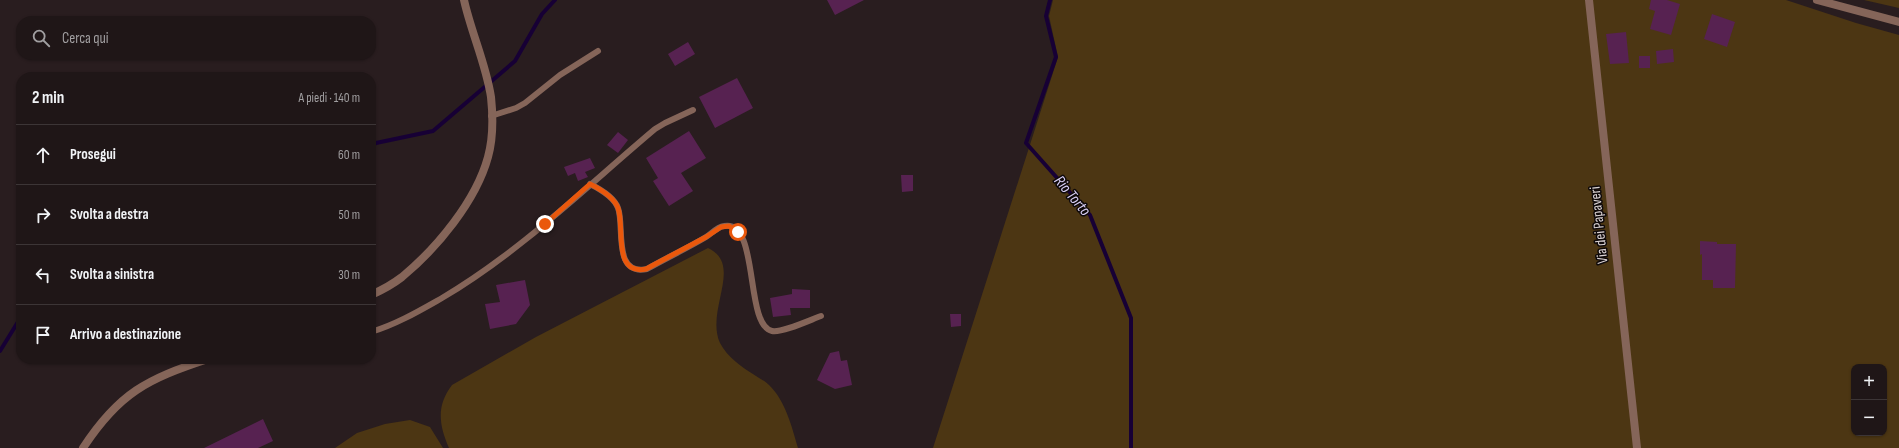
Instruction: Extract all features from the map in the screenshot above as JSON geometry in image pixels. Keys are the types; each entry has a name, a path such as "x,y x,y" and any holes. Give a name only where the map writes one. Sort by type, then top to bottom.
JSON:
{"street":[{"path":"376,293 395,282 416,265 444,234 469,199 482,175 488,159 492,137 491,97 464,0"},
{"name":"Via dei Papaveri","path":"1590,0 1637,448"},
{"path":"1817,0 1899,22"},
{"path":"82,448 105,418 120,402 138,389 167,373 193,364"}],"lane":[{"path":"491,116 516,108 525,103 560,75 598,51"},
{"path":"376,330 414,314 478,275 545,224 655,129 693,110"},
{"path":"590,184 610,198 618,208 623,254 627,263 632,267 636,269 646,269 706,237 721,227 729,226 738,232 746,246 758,312 766,328 770,331 778,331 821,316"}],"shaded area":[{"path":"1053,0 1786,0 1856,23 1899,35 1899,448 933,448 1058,57 1049,16"},
{"path":"1864,0 1899,0 1899,8"},
{"path":"708,248 718,256 723,265 724,277 717,317 717,330 720,343 736,362 766,382 775,391 784,406 798,448 449,448 441,423 441,408 443,400 452,385 536,337"},
{"path":"410,420 430,427 443,448 335,448 357,433 385,424"}],"building":[{"path":"827,0 864,0 835,15"},
{"path":"1651,0 1667,0 1680,4 1671,35 1650,29 1655,11 1649,9"},
{"path":"1712,14 1735,22 1727,47 1704,39"},
{"path":"1626,32 1629,63 1610,64 1606,34"},
{"path":"688,42 695,54 675,66 668,54"},
{"path":"1673,49 1674,62 1657,64 1656,51"},
{"path":"1639,56 1650,56 1650,68 1639,68"},
{"path":"737,78 753,108 715,128 699,97"},
{"path":"689,131 706,158 681,173 693,191 669,206 653,181 658,178 646,158"},
{"path":"618,132 628,140 618,153 607,145"},
{"path":"590,158 595,168 585,172 588,177 578,181 575,173 568,176 564,167"},
{"path":"901,175 913,175 913,191 902,192"},
{"path":"1700,241 1717,242 1717,244 1736,244 1735,288 1713,288 1713,280 1702,280 1702,254 1700,255"},
{"path":"525,280 530,305 516,324 490,329 485,304 500,302 496,285"},
{"path":"792,289 810,290 810,308 790,308 791,315 773,317 770,298 792,294"},
{"path":"950,314 961,314 961,326 951,327"},
{"path":"839,351 841,361 847,360 852,385 835,389 817,380 830,353"},
{"path":"263,419 273,441 258,448 204,448"}],"waterway":[{"path":"376,143 433,131 515,61 542,14 555,0"},
{"name":"Rio Torto","path":"1050,0 1046,16 1056,57 1026,143 1090,215 1131,318 1131,448"},
{"path":"0,351 16,325"}],"route":[{"path":"545,224 590,184 602,191 615,202 620,215 624,259 632,267 642,270 706,237 721,227 729,226 738,232"}]}
